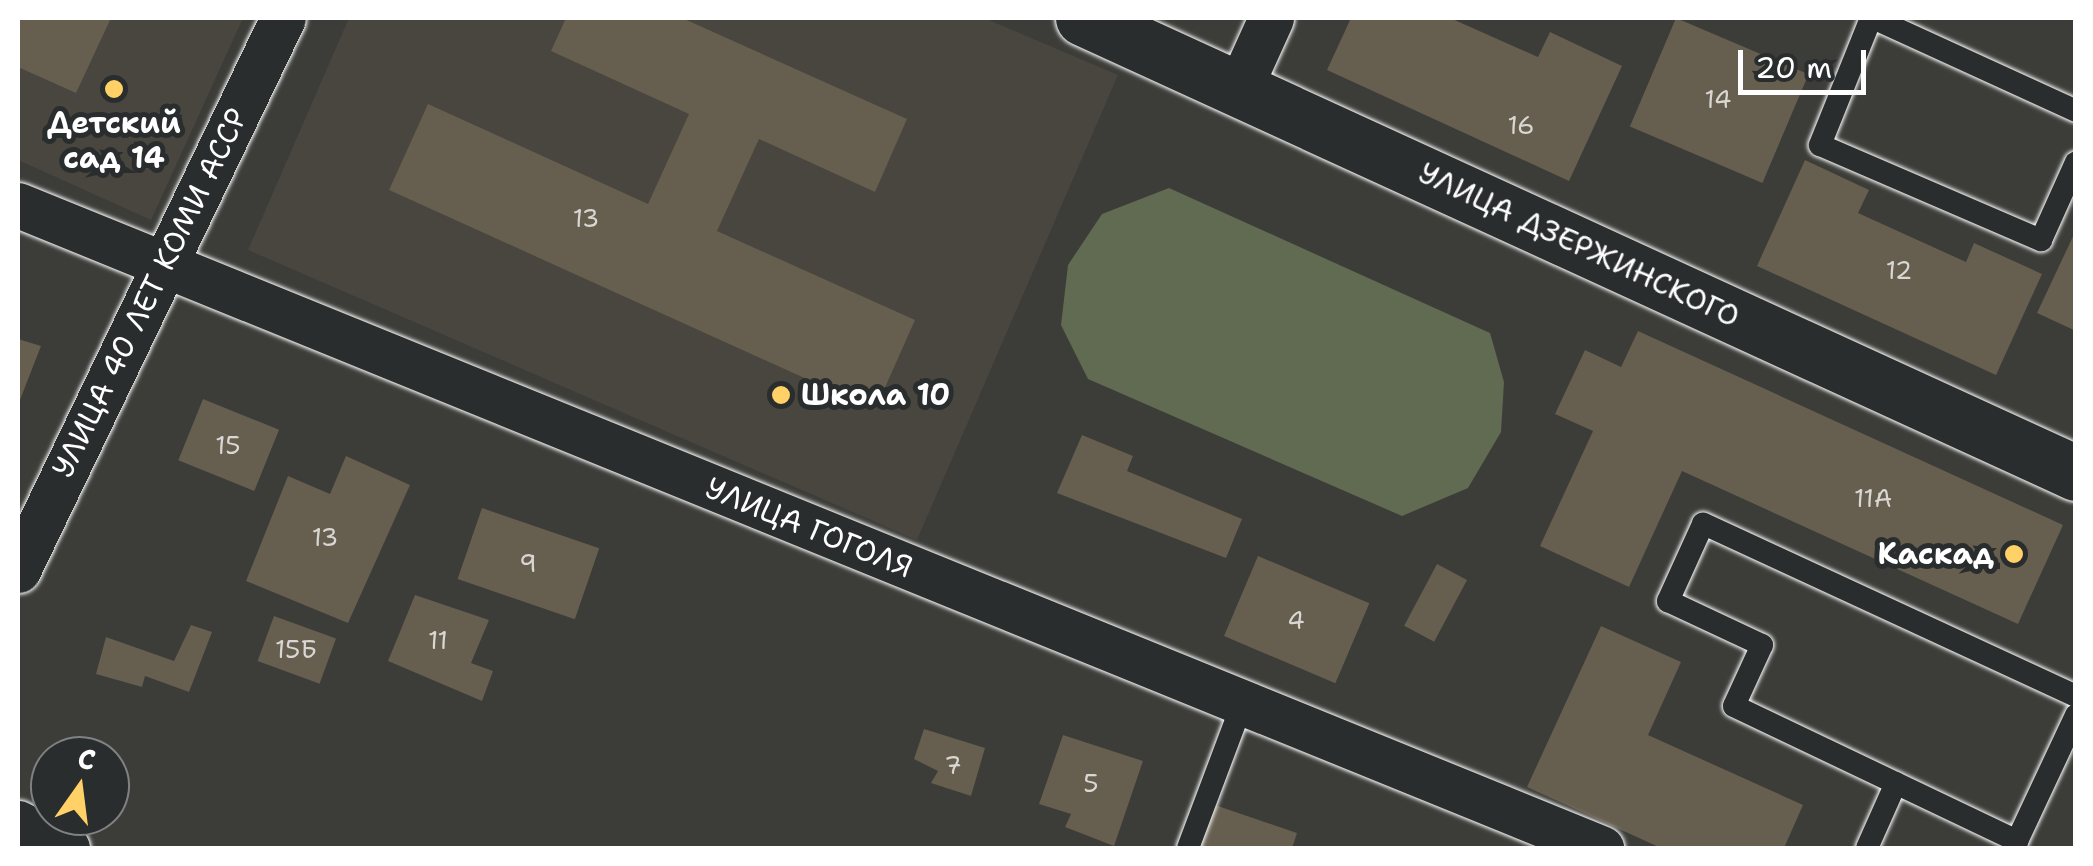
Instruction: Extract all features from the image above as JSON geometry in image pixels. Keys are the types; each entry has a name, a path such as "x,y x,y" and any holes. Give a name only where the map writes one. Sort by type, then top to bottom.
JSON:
{"street":[{"name":"УЛИЦА 40 ЛЕТ КОМИ АССР","path":"18,570 284,18"},
{"name":"УЛИЦА ДЗЕРЖИНСКОГО","path":"1083,18 2076,473"},
{"path":"1238,89 1271,18"},
{"name":"УЛИЦА ГОГОЛЯ","path":"18,206 1600,848"},
{"path":"18,823 67,848"}],"lane":[{"path":"2076,111 1872,18 1820,145 2041,240 2076,162"},
{"path":"2076,696 1703,524 1668,600 1762,644 1734,706 2017,841 2076,714"},
{"path":"1188,848 1242,704"},
{"path":"1867,848 1896,783"}],"shaded area":[{"name":"Детский сад 14","path":"18,18 243,18 151,220 18,160"},
{"name":"Школа 10","path":"349,18 984,18 1118,75 917,540 248,250"}],"green space":[{"path":"1169,188 1490,333 1504,382 1501,432 1468,488 1402,516 1088,379 1061,325 1068,265 1102,214"}],"building":[{"path":"18,18 111,18 76,93 18,67"},
{"path":"566,18 682,18 907,119 875,192 759,139 717,231 915,320 875,410 389,190 428,104 648,204 689,114 551,51"},
{"path":"1351,18 1450,18 1538,57 1550,32 1622,66 1569,181 1327,70"},
{"path":"1676,18 1809,74 1762,183 1630,127"},
{"path":"1805,160 1869,190 1858,213 1966,262 1974,243 2042,274 1996,375 1757,266"},
{"path":"2076,230 2076,331 2037,313"},
{"path":"1638,331 2063,525 2018,624 1682,471 1629,587 1540,546 1593,431 1555,414 1585,350 1621,367"},
{"path":"18,339 41,346 18,405"},
{"path":"203,399 279,430 254,491 178,460"},
{"path":"1082,435 1133,456 1127,471 1242,519 1226,558 1057,493"},
{"path":"346,456 410,485 348,623 246,581 288,476 330,494"},
{"path":"482,508 599,548 575,619 458,579"},
{"path":"1258,556 1369,603 1335,683 1224,636"},
{"path":"1437,564 1467,580 1434,642 1404,626"},
{"path":"415,595 489,620 471,663 493,671 482,701 388,661"},
{"path":"274,616 336,639 320,684 258,661"},
{"path":"191,625 212,632 189,692 145,676 142,687 96,674 106,637 174,661"},
{"path":"1601,626 1681,662 1648,735 1803,805 1784,848 1661,848 1527,787"},
{"path":"924,729 985,748 971,796 931,783 938,771 914,759"},
{"path":"1063,735 1143,761 1114,846 1065,827 1071,814 1039,804"},
{"path":"1209,803 1297,833 1292,848 1194,848"}],"place":[{"name":"Детский сад 14","path":"114,89"},
{"name":"Школа 10","path":"781,395"},
{"name":"Каскад","path":"2014,554"}]}
